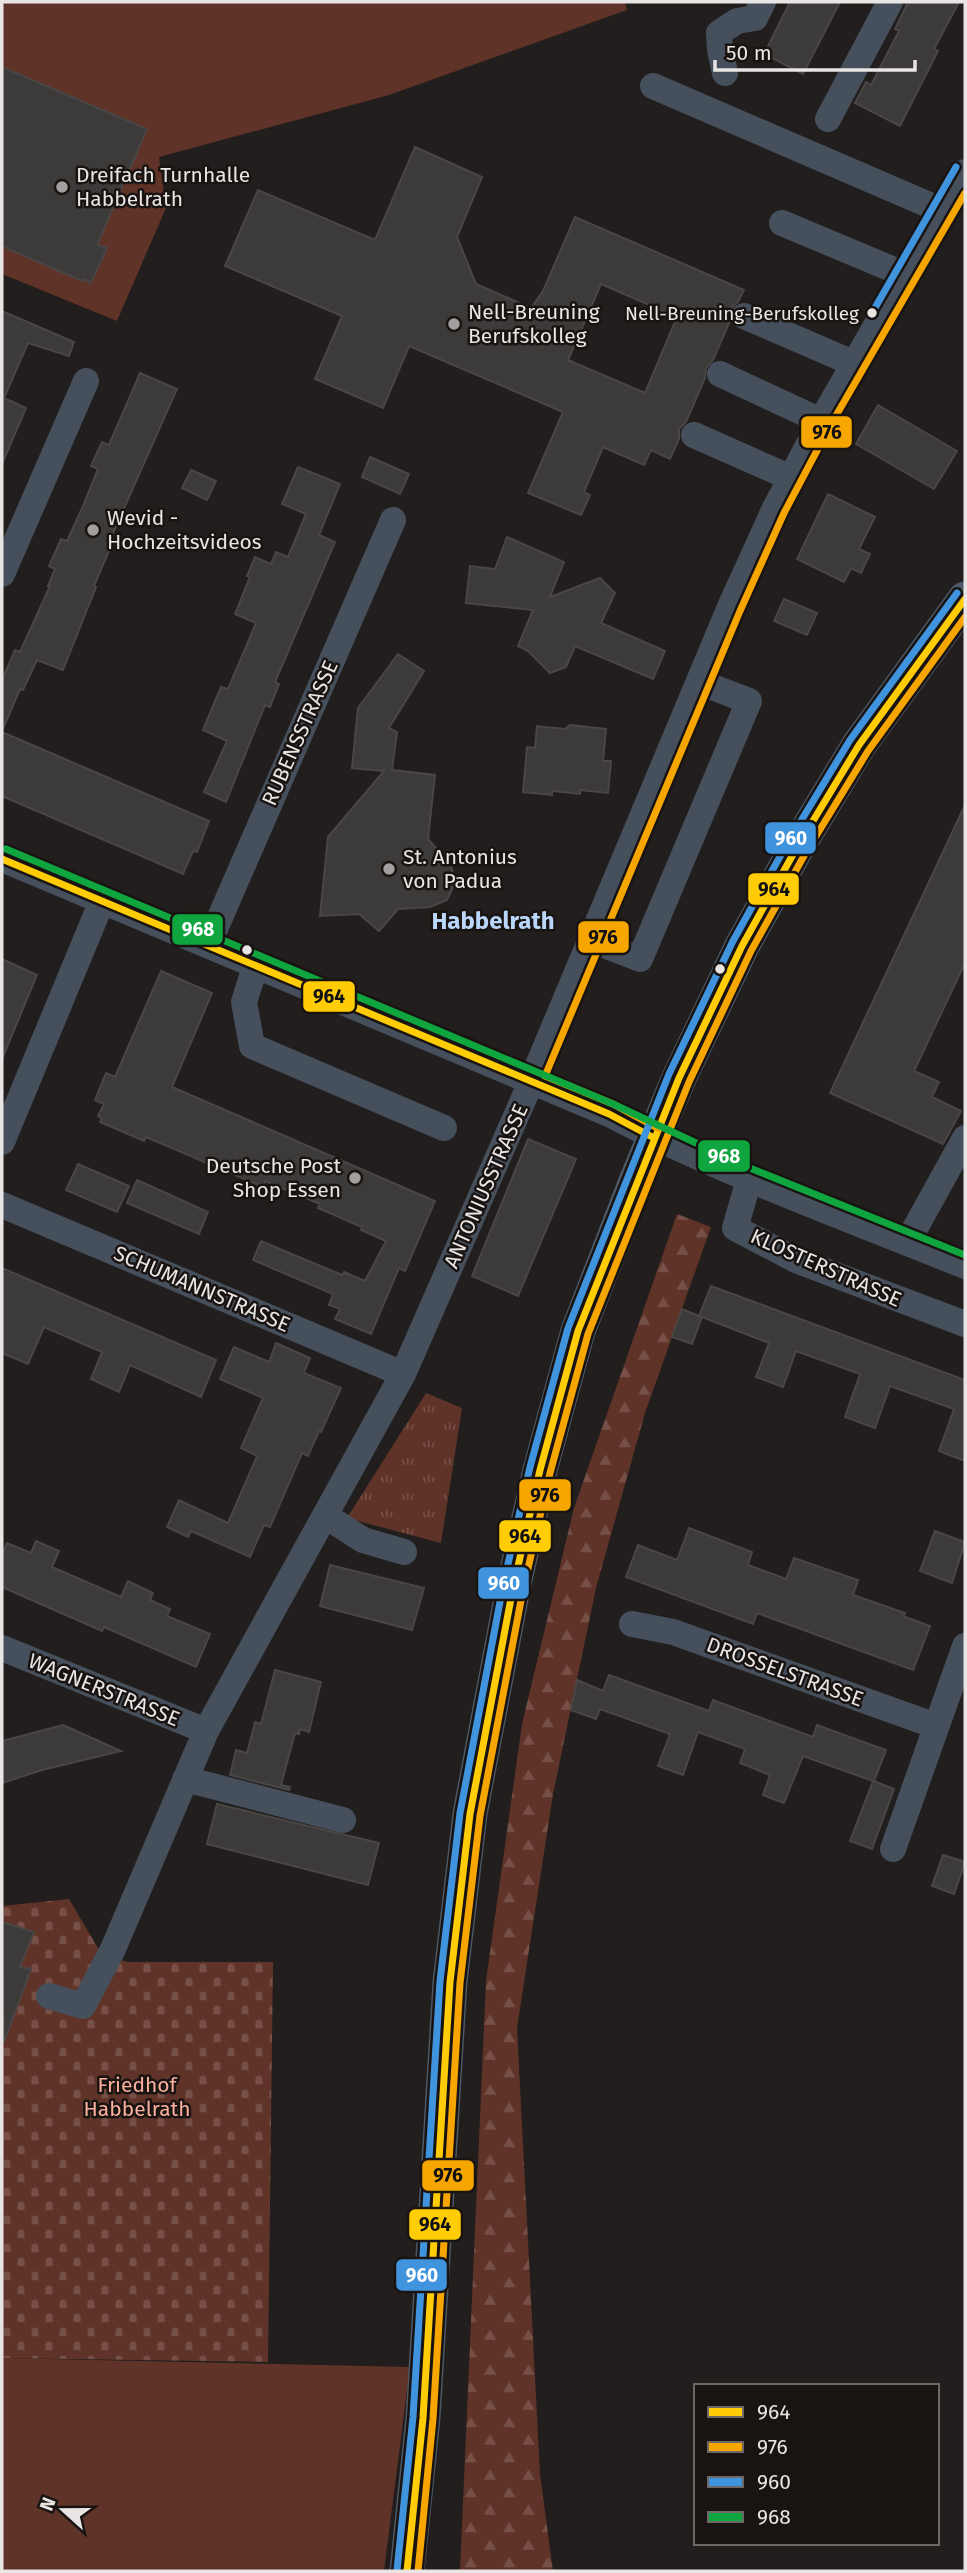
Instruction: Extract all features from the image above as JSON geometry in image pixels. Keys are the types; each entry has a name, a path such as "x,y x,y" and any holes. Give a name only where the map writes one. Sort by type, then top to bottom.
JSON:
{"main road":[{"path":"407,2571 423,2417 450,1982 470,1814 508,1613 540,1470 578,1331 679,1078 742,946 796,849 859,745 965,599"}],"street":[{"path":"725,73 719,33 737,21 755,18 763,2"},
{"path":"828,119 890,2"},
{"path":"653,86 943,211"},
{"name":"ANTONIUSSTRASSE","path":"49,1996 83,2006 113,1949 205,1731 403,1374 531,1082 769,520 821,421 965,172"},
{"path":"782,223 906,275"},
{"path":"744,316 855,364"},
{"path":"720,374 821,421"},
{"path":"2,574 86,381"},
{"path":"694,435 791,478"},
{"name":"RUBENSSTRASSE","path":"208,945 393,520"},
{"path":"591,940 640,959 749,701 699,682"},
{"path":"2,859 609,1114 654,1138 749,1180 965,1266"},
{"path":"2,1142 10,1104 102,901"},
{"path":"255,967 244,1002 252,1046 444,1128"},
{"path":"906,1242 965,1138"},
{"name":"KLOSTERSTRASSE","path":"749,1180 735,1228 796,1259 965,1325"},
{"name":"SCHUMANNSTRASSE","path":"2,1205 403,1374"},
{"path":"326,1516 363,1541 404,1552"},
{"name":"DROSSELSTRASSE","path":"632,1624 673,1632 936,1726"},
{"path":"893,1850 936,1726 956,1698 965,1646"},
{"name":"WAGNERSTRASSE","path":"2,1648 205,1731"},
{"path":"185,1779 343,1820"}],"green space":[{"path":"2,2 625,2 627,10 389,95 159,157 166,208 117,321 2,274"},
{"path":"677,1214 711,1227 645,1413 596,1588 553,1794 517,2028 540,2474 553,2571 460,2571 486,1981 522,1724 574,1508"},
{"path":"426,1393 462,1408 441,1543 347,1518"},
{"name":"Friedhof Habbelrath","path":"69,1899 101,1953 127,1962 273,1962 268,2362 2,2358 2,1906"},
{"path":"2,2358 410,2367 384,2571 2,2571"}],"building":[{"path":"790,2 840,2 803,74 764,54"},
{"path":"908,2 959,2 934,49 938,51 900,126 855,103 866,82 871,85 899,31 895,29"},
{"name":"Dreifach Turnhalle Habbelrath","path":"2,67 147,129 97,245 107,248 91,283 2,246"},
{"name":"Nell-Breuning Berufskolleg","path":"415,147 482,177 457,237 476,284 531,308 543,291 575,217 744,290 738,302 730,309 730,321 713,360 706,368 705,378 686,422 679,429 679,439 670,459 651,450 644,465 603,447 584,492 590,495 581,515 528,493 563,412 409,346 383,408 315,379 342,316 225,266 258,190 375,240","holes":["601,284 677,317 645,393 568,360"]},
{"path":"2,311 74,342 69,356 28,343 4,398 26,408 2,464"},
{"path":"140,373 177,389 110,540 113,541 63,670 37,660 23,690 20,689 2,731 2,680 15,650 20,652 50,586 55,569 49,566 61,539 67,541 98,469 91,466 102,442 109,445"},
{"path":"878,405 957,451 934,489 856,444"},
{"path":"370,457 409,474 400,494 362,477"},
{"path":"298,467 340,484 319,535 335,542 275,682 279,684 270,707 265,705 226,802 204,792 227,741 203,730 221,687 228,689 256,623 235,614 255,557 271,564 276,552 288,557 306,514 282,504"},
{"path":"191,470 216,481 207,500 182,488"},
{"path":"828,494 875,517 859,549 870,554 861,573 851,568 844,582 797,559"},
{"path":"507,537 564,562 550,597 600,578 615,593 601,623 665,651 653,679 575,646 566,667 550,673 528,651 518,646 533,610 466,603 470,566 495,569"},
{"path":"784,599 817,613 807,635 774,621"},
{"name":"St. Antonius von Padua","path":"398,654 424,671 389,728 397,732 392,770 435,775 428,839 451,865 455,883 447,900 430,907 398,909 379,931 359,914 320,916 328,837 384,771 352,768 358,708"},
{"path":"570,725 606,729 603,761 611,761 608,793 580,790 580,794 552,791 552,795 523,792 527,747 535,748 537,726 565,729"},
{"path":"2,732 209,821 197,852 193,851 183,874 2,796"},
{"path":"965,805 965,963 914,1071 939,1082 932,1097 961,1111 943,1144 830,1093"},
{"path":"2,959 37,975 2,1059"},
{"path":"161,971 212,993 172,1087 435,1201 405,1271 399,1268 371,1334 335,1319 340,1309 329,1305 333,1294 253,1260 261,1241 342,1275 344,1272 365,1281 386,1241 361,1230 362,1227 318,1208 320,1204 265,1181 263,1187 146,1137 144,1141 100,1122 102,1118 98,1116 104,1104 95,1100 106,1073 115,1077"},
{"path":"528,1139 576,1159 518,1296 472,1276"},
{"path":"78,1164 129,1186 117,1212 66,1190"},
{"path":"137,1180 208,1212 199,1234 127,1203"},
{"path":"2,1268 216,1360 201,1397 130,1365 119,1392 91,1379 102,1352 44,1327 28,1364 2,1353"},
{"path":"711,1286 965,1380 965,1461 939,1451 954,1409 890,1386 875,1428 845,1417 860,1374 796,1351 783,1387 756,1377 769,1343 702,1317 692,1344 672,1337 682,1309 699,1316"},
{"path":"276,1343 310,1358 304,1373 341,1388 308,1456 302,1453 270,1527 264,1525 250,1557 191,1531 188,1537 167,1527 179,1500 228,1523 257,1456 241,1448 263,1398 220,1379 234,1347 269,1362"},
{"path":"689,1528 752,1552 748,1565 786,1579 794,1558 858,1580 853,1595 905,1613 903,1616 930,1626 913,1670 757,1613 753,1624 626,1577 638,1545 677,1560"},
{"path":"935,1531 965,1542 952,1583 920,1571"},
{"path":"36,1541 59,1551 52,1567 121,1597 128,1581 153,1593 150,1600 170,1609 167,1616 210,1634 196,1667 104,1627 102,1631 2,1587 2,1555 7,1543 31,1553"},
{"path":"330,1565 424,1588 412,1630 320,1606"},
{"path":"275,1670 321,1682 309,1732 300,1729 299,1734 295,1733 281,1785 290,1787 289,1790 230,1775 236,1750 247,1753 255,1722 261,1724"},
{"path":"609,1675 709,1711 713,1700 813,1737 817,1725 886,1750 874,1781 894,1789 872,1849 850,1841 873,1781 803,1756 784,1803 763,1795 770,1775 740,1763 745,1749 698,1732 683,1775 658,1766 670,1734 600,1709 596,1719 571,1710 577,1680 603,1691"},
{"path":"63,1725 121,1751 42,1770 2,1783 2,1741"},
{"path":"217,1804 379,1843 368,1885 207,1844"},
{"path":"943,1855 965,1862 954,1894 932,1886"},
{"path":"2,1922 34,1932 20,1967 31,1969 4,2042"}],"transit line":[{"name":"960","path":"872,313 956,167"},
{"name":"976","path":"659,1129 613,1104 545,1076 740,611 784,513 830,426 965,193"},
{"name":"960","path":"397,2570 413,2417 440,1981 460,1813 503,1586 530,1467 568,1328 669,1074 733,941 787,844 850,740 957,593"},
{"name":"964","path":"407,2571 423,2418 450,1982 470,1814 513,1588 540,1470 578,1331 679,1078 742,946 796,849 859,745 965,599"},
{"name":"976","path":"418,2571 433,2419 460,1983 480,1816 523,1590 550,1473 588,1334 689,1082 751,951 805,854 868,751 965,617"},
{"name":"968","path":"6,849 613,1104 745,1166 965,1255"},
{"name":"964","path":"2,859 609,1114 654,1138"}],"place":[{"name":"Dreifach Turnhalle Habbelrath","path":"62,187"},
{"name":"Nell-Breuning-Berufskolleg","path":"872,313"},
{"name":"Nell-Breuning Berufskolleg","path":"454,324"},
{"name":"Wevid - Hochzeitsvideos","path":"93,530"},
{"name":"St. Antonius von Padua","path":"389,869"},
{"name":"Deutsche Post Shop Essen","path":"355,1178"}],"district":[{"name":"Habbelrath","path":"493,921"}]}
